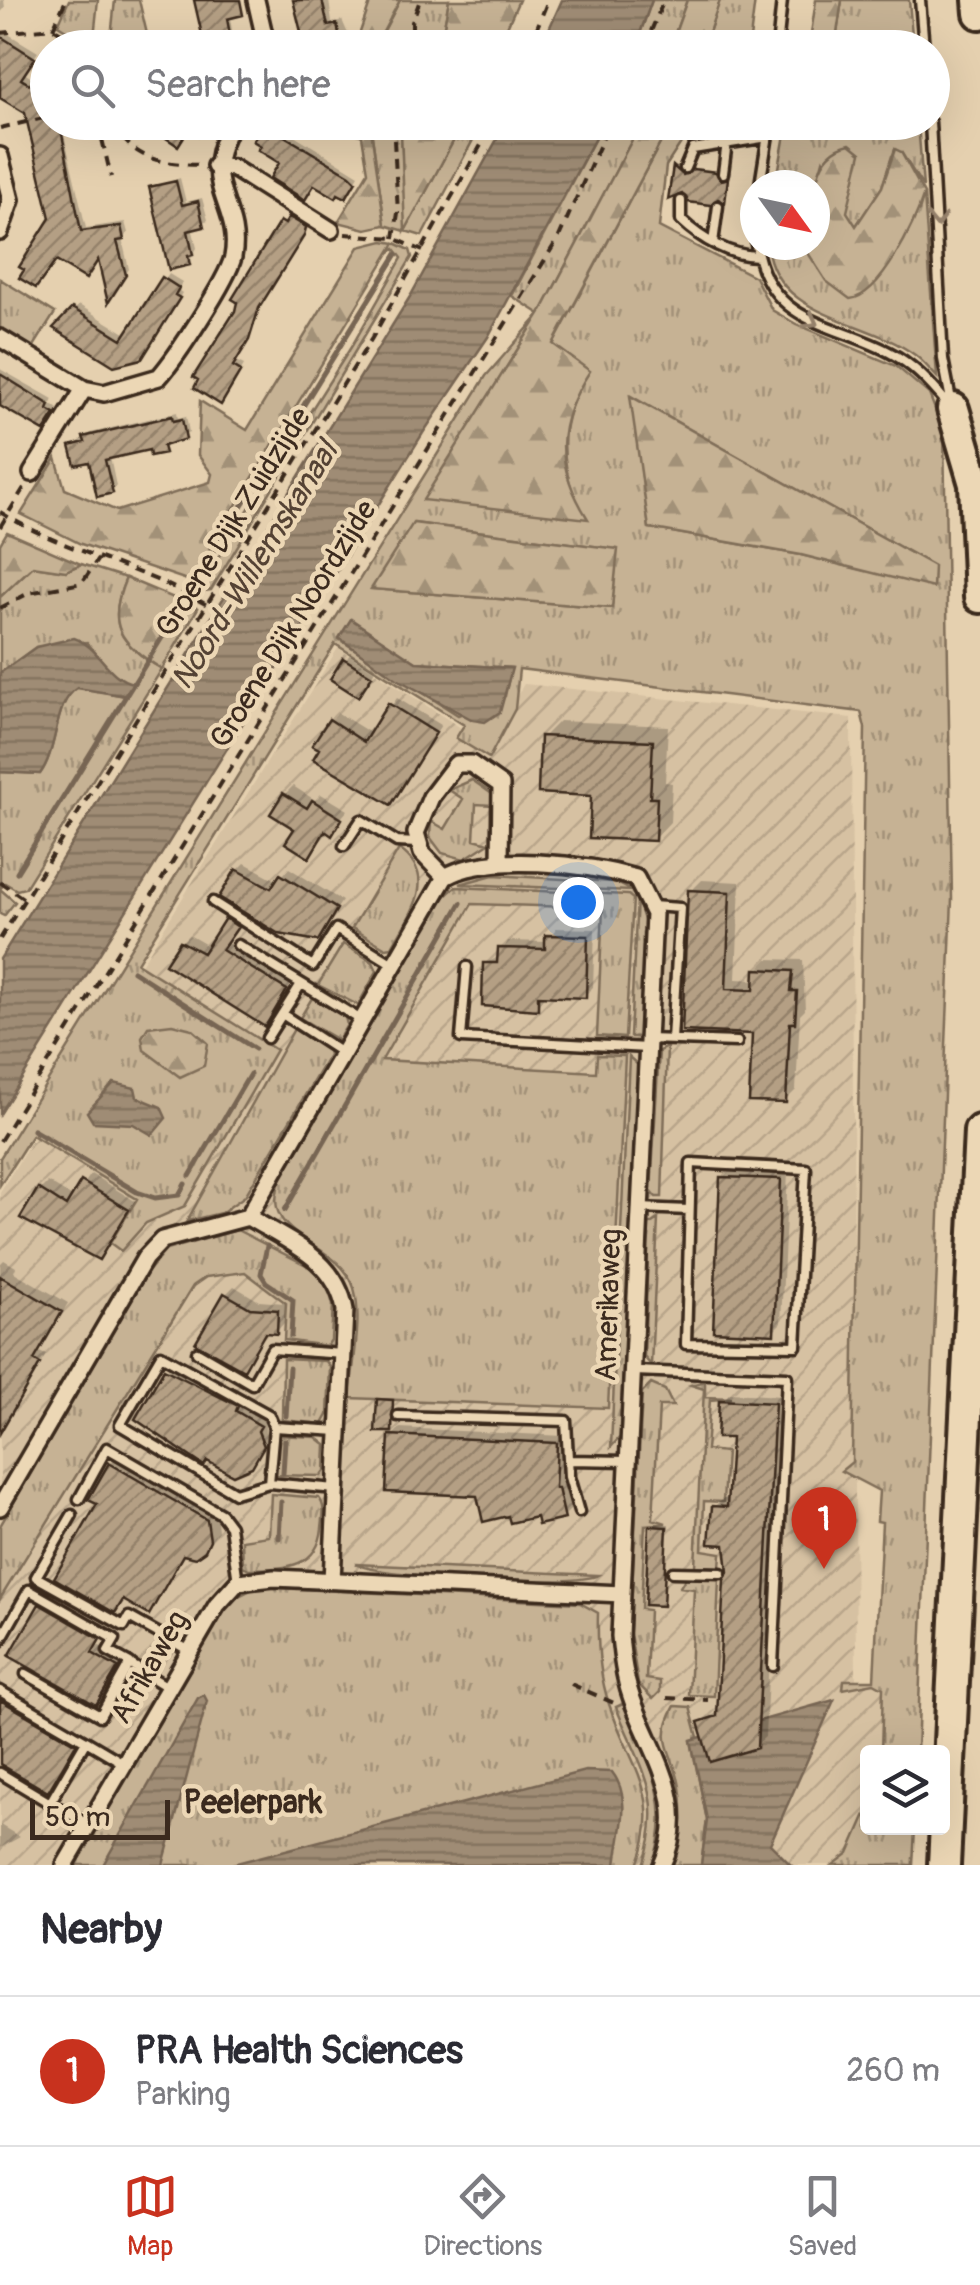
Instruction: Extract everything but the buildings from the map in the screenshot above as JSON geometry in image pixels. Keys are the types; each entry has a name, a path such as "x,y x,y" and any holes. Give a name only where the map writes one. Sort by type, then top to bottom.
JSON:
{"highway":[{"path":"979,0 980,14"},
{"path":"953,409 974,484 980,597"},
{"path":"944,1865 980,1132"}],"street":[{"path":"256,0 263,30"},
{"path":"0,338 84,389 104,394 159,376 229,268 233,244 216,166 223,140"},
{"path":"0,156 10,200 0,232"},
{"path":"216,166 234,168 331,230"},
{"path":"32,473 84,389"},
{"path":"445,877 416,842 419,819 447,772 456,764 471,764 501,784 500,862"},
{"path":"0,1507 145,1258 162,1240 248,1217 445,877 464,868 500,862 622,874 636,878 652,906"},
{"name":"Amerikaweg","path":"652,906 620,1636 632,1699 669,1784 672,1822 662,1865"},
{"path":"248,1217 320,1261 334,1276 345,1310 332,1580"},
{"path":"238,1582 262,1578 332,1580 622,1594"},
{"name":"Afrikaweg","path":"65,1865 217,1605 238,1582"}],"lane":[{"path":"780,30 782,0"},
{"path":"920,0 922,30"},
{"path":"685,168 693,149 740,140"},
{"path":"762,170 767,140"},
{"path":"931,140 943,360 953,409"},
{"path":"722,173 726,142"},
{"path":"681,202 681,220 713,243 740,251"},
{"path":"713,243 718,206"},
{"path":"760,260 774,290 792,310 823,328 892,353 918,372 953,409"},
{"path":"344,846 361,820 397,842 416,842"},
{"path":"212,902 314,966 336,929 392,964"},
{"path":"652,906 680,908 672,1040"},
{"path":"238,945 361,1020"},
{"path":"468,967 461,1038 737,1042"},
{"path":"267,1038 301,984"},
{"path":"282,1014 342,1053"},
{"path":"691,1163 806,1168 796,1346 686,1344 689,1210 691,1163"},
{"path":"639,1208 689,1210"},
{"path":"197,1352 252,1384 272,1349 343,1354"},
{"path":"269,1483 274,1427 269,1415 161,1355 120,1425 235,1494 269,1483 336,1489"},
{"path":"634,1371 787,1378 773,1666"},
{"path":"398,1416 566,1421 569,1478 579,1512"},
{"path":"274,1427 339,1431"},
{"path":"79,1499 108,1448 221,1514 230,1526 238,1582"},
{"path":"570,1460 628,1461"},
{"path":"72,1515 36,1577 124,1626 129,1617 190,1651"},
{"path":"672,1572 720,1573"},
{"path":"0,1641 30,1590 114,1639 108,1650 169,1688"},
{"path":"26,1674 100,1716 130,1664"},
{"path":"0,1690 125,1764"},
{"path":"50,1804 86,1741"},
{"path":"0,1773 90,1825"}],"path":[{"path":"53,28 66,0"},
{"path":"412,30 420,0"},
{"path":"536,30 548,0"},
{"path":"652,30 664,0"},
{"path":"0,33 30,30"},
{"path":"32,30 56,30"},
{"path":"0,128 30,120"},
{"path":"102,140 111,177"},
{"path":"126,140 146,158 216,166"},
{"path":"394,140 398,203 394,238"},
{"name":"Groene Dijk Zuidzijde","path":"0,939 423,251 484,140"},
{"name":"Groene Dijk Noordzijde","path":"0,1141 559,237 602,140"},
{"path":"331,230 394,238 423,251"},
{"path":"0,527 32,473"},
{"path":"0,512 51,541 158,578 207,605"},
{"path":"0,608 29,593 82,583 98,559"},
{"path":"0,882 24,899"},
{"path":"0,919 10,924"},
{"path":"572,1684 612,1706 632,1699"},
{"path":"667,1698 708,1700"}],"shaded area":[{"name":"Peelerpark","path":"338,648 487,745 524,684 851,718 856,1686 874,1683 884,1689 881,1745 860,1745 857,1865 0,1865 0,1192"}],"green space":[{"path":"69,0 98,0 95,30 66,30 58,25"},
{"path":"115,0 139,0 146,30 112,30"},
{"path":"371,0 400,0 384,30 361,30"},
{"path":"400,0 449,0 443,30 384,30"},
{"path":"449,0 519,0 506,30 443,30"},
{"path":"652,0 687,0 676,30 641,30"},
{"path":"687,0 720,0 710,30 676,30"},
{"path":"720,0 755,0 751,30 710,30"},
{"path":"816,0 842,0 838,30 812,30"},
{"path":"842,0 909,0 912,30 838,30"},
{"path":"363,140 372,140 385,225 366,229 338,222 368,172"},
{"path":"372,140 401,140 406,229 454,140 473,140 422,236 385,225"},
{"path":"401,140 454,140 405,231"},
{"path":"594,140 632,140 540,314 512,296"},
{"path":"632,140 662,140 553,344 590,371 570,409 563,445 569,481 588,519 423,500 541,312"},
{"path":"662,140 683,140 666,166 659,227 755,277 772,310 896,366 929,394 944,432 952,899 917,1745 881,1745 883,1688 874,1683 843,1689 844,1680 874,1680 882,1522 877,1521 879,1491 841,1471 852,1462 865,728 861,712 519,669 515,709 489,758 456,738 464,725 335,644 137,963 276,1050 185,1206 146,1223 121,1251 110,1243 137,1199 32,1135 0,1185 0,1158 486,376 539,315 424,500 574,496 565,463 565,432 573,402 589,371 553,345","holes":["631,396 933,566 933,587 801,555 649,528","414,523 617,549 612,608 372,589","351,620 416,662 511,668 505,696 458,715 339,639"]},
{"path":"784,140 919,140 923,187 901,152 892,156 882,187 856,226 849,219 823,160 820,170 779,170"},
{"path":"850,144 861,153 847,212 856,226 882,187 895,149 901,152 924,194 905,239 885,272 862,295 850,299 826,281 813,260 830,260 830,170 820,170 836,150"},
{"path":"924,194 937,377 918,357 895,343 804,303 787,288 771,260 830,260 830,242 919,211"},
{"path":"383,241 395,243 190,581 81,544 21,514 56,458 65,489 117,511 210,482 212,474 198,455 200,401 247,430 359,247"},
{"path":"395,243 410,250 412,257 211,590 197,592 187,587 201,563 196,573 205,578 353,344 402,258 395,249 390,252"},
{"path":"0,279 55,313 31,351 0,332"},
{"path":"630,396 934,566 933,588 801,555 649,528"},
{"path":"413,523 618,549 612,608 371,589"},
{"path":"7,532 81,564 66,571 33,566 0,597 0,544"},
{"path":"81,564 126,578 117,608 120,631 135,651 162,669 25,888 17,890 5,883 0,889 0,772 40,774 64,704 77,687 126,696 132,683 117,680 87,642 36,647 0,673 0,597 33,566 66,571"},
{"path":"126,578 198,608 162,669 135,651 120,631 117,608"},
{"path":"472,780 492,794 492,805 476,804 474,839 489,843 464,859 442,853 430,837 431,821 445,829 463,799 449,790"},
{"path":"399,849 418,871 420,884 413,909 392,947 386,948 352,928"},
{"path":"493,875 615,882 632,891 460,884"},
{"path":"455,887 628,895 633,899 625,1038 597,1036 603,908 472,904 382,1060 596,1072 597,1055 625,1056 608,1408 350,1398 357,1328 354,1288 332,1258 288,1227 279,1214 276,1198 282,1177 443,898"},
{"path":"0,889 15,902 4,916 0,914"},
{"path":"637,898 645,923 639,1037 630,1037"},
{"path":"343,944 373,962 377,971 358,1005 318,985"},
{"path":"312,998 345,1017 347,1025 338,1040 300,1018"},
{"path":"172,1024 192,1029 208,1043 204,1066 180,1077 144,1050 142,1037 148,1027"},
{"path":"294,1029 328,1050 329,1055 245,1196 221,1213 187,1221"},
{"path":"667,1047 662,1197 656,1197 651,1191 659,1051"},
{"path":"629,1057 638,1065 620,1437 611,1447"},
{"path":"658,1219 651,1365 644,1357 649,1225"},
{"path":"237,1230 312,1268 327,1283 333,1305 331,1340 327,1346 284,1340 286,1303 245,1272 206,1277 193,1286 0,1599 0,1526 147,1273 166,1250"},
{"path":"283,1359 326,1361 330,1367 328,1415 323,1424 282,1420"},
{"path":"705,1381 705,1397 731,1398 710,1400 706,1450 726,1452 723,1502 704,1501 702,1550 721,1553 720,1567 695,1566 704,1389 691,1385"},
{"path":"651,1384 665,1390 673,1406 659,1406 653,1519 666,1523 645,1525 641,1609 649,1610 646,1679 660,1681 660,1692 653,1699 638,1684 630,1633 642,1393"},
{"path":"277,1435 316,1437 326,1445 325,1471 321,1476 275,1475"},
{"path":"271,1494 319,1498 324,1512 319,1542 314,1552 296,1564 249,1569 243,1566 242,1540 269,1536"},
{"path":"355,1564 598,1575 554,1581 477,1579 400,1573"},
{"path":"686,1577 719,1579 714,1696 689,1695 694,1589 680,1587"},
{"path":"257,1587 580,1603 598,1613 599,1659 606,1693 646,1800 645,1841 637,1865 76,1865 222,1615 233,1599"},
{"path":"623,1704 649,1763 660,1802 661,1822 652,1865 643,1865 652,1819 648,1783 616,1707"},
{"path":"675,1706 690,1707 698,1737 691,1741 707,1820 701,1865 673,1865 682,1807 666,1729"},
{"path":"860,1828 860,1835 915,1835 913,1865 833,1865 849,1853"}],"water":[{"path":"562,0 652,0 641,30 549,30"},
{"name":"Noord-Willemskanaal","path":"497,140 594,140 488,337 423,433 0,1114 0,959 411,295"},
{"path":"351,619 416,662 512,668 500,712 485,722 473,720 397,679 339,638"},
{"path":"74,638 90,648 116,675 133,683 127,696 77,688 64,705 40,774 0,772 0,673 36,647"},
{"path":"114,1083 135,1088 137,1097 161,1107 166,1118 152,1135 133,1124 93,1122 87,1112"},
{"path":"204,1695 207,1701 163,1865 103,1865 198,1698"},
{"path":"834,1700 770,1844 791,1865 701,1865 707,1820 691,1740"},
{"path":"585,1771 612,1772 622,1794 616,1865 229,1865"}],"waterway":[{"path":"200,573 397,254"},
{"path":"17,872 176,615"},
{"path":"285,1210 461,903"},
{"path":"133,971 255,1049"},
{"path":"190,1176 250,1074"},
{"path":"33,1130 137,1192 155,1198 179,1195 185,1184"},
{"path":"267,1246 261,1274 266,1282 293,1300 291,1336"},
{"path":"286,1416 289,1368"},
{"path":"283,1473 285,1440"},
{"path":"279,1538 281,1502"}],"place":[{"name":"PRA Health Sciences","path":"824,1569"}],"district":[{"name":"Peelerpark","path":"253,1802"}]}
